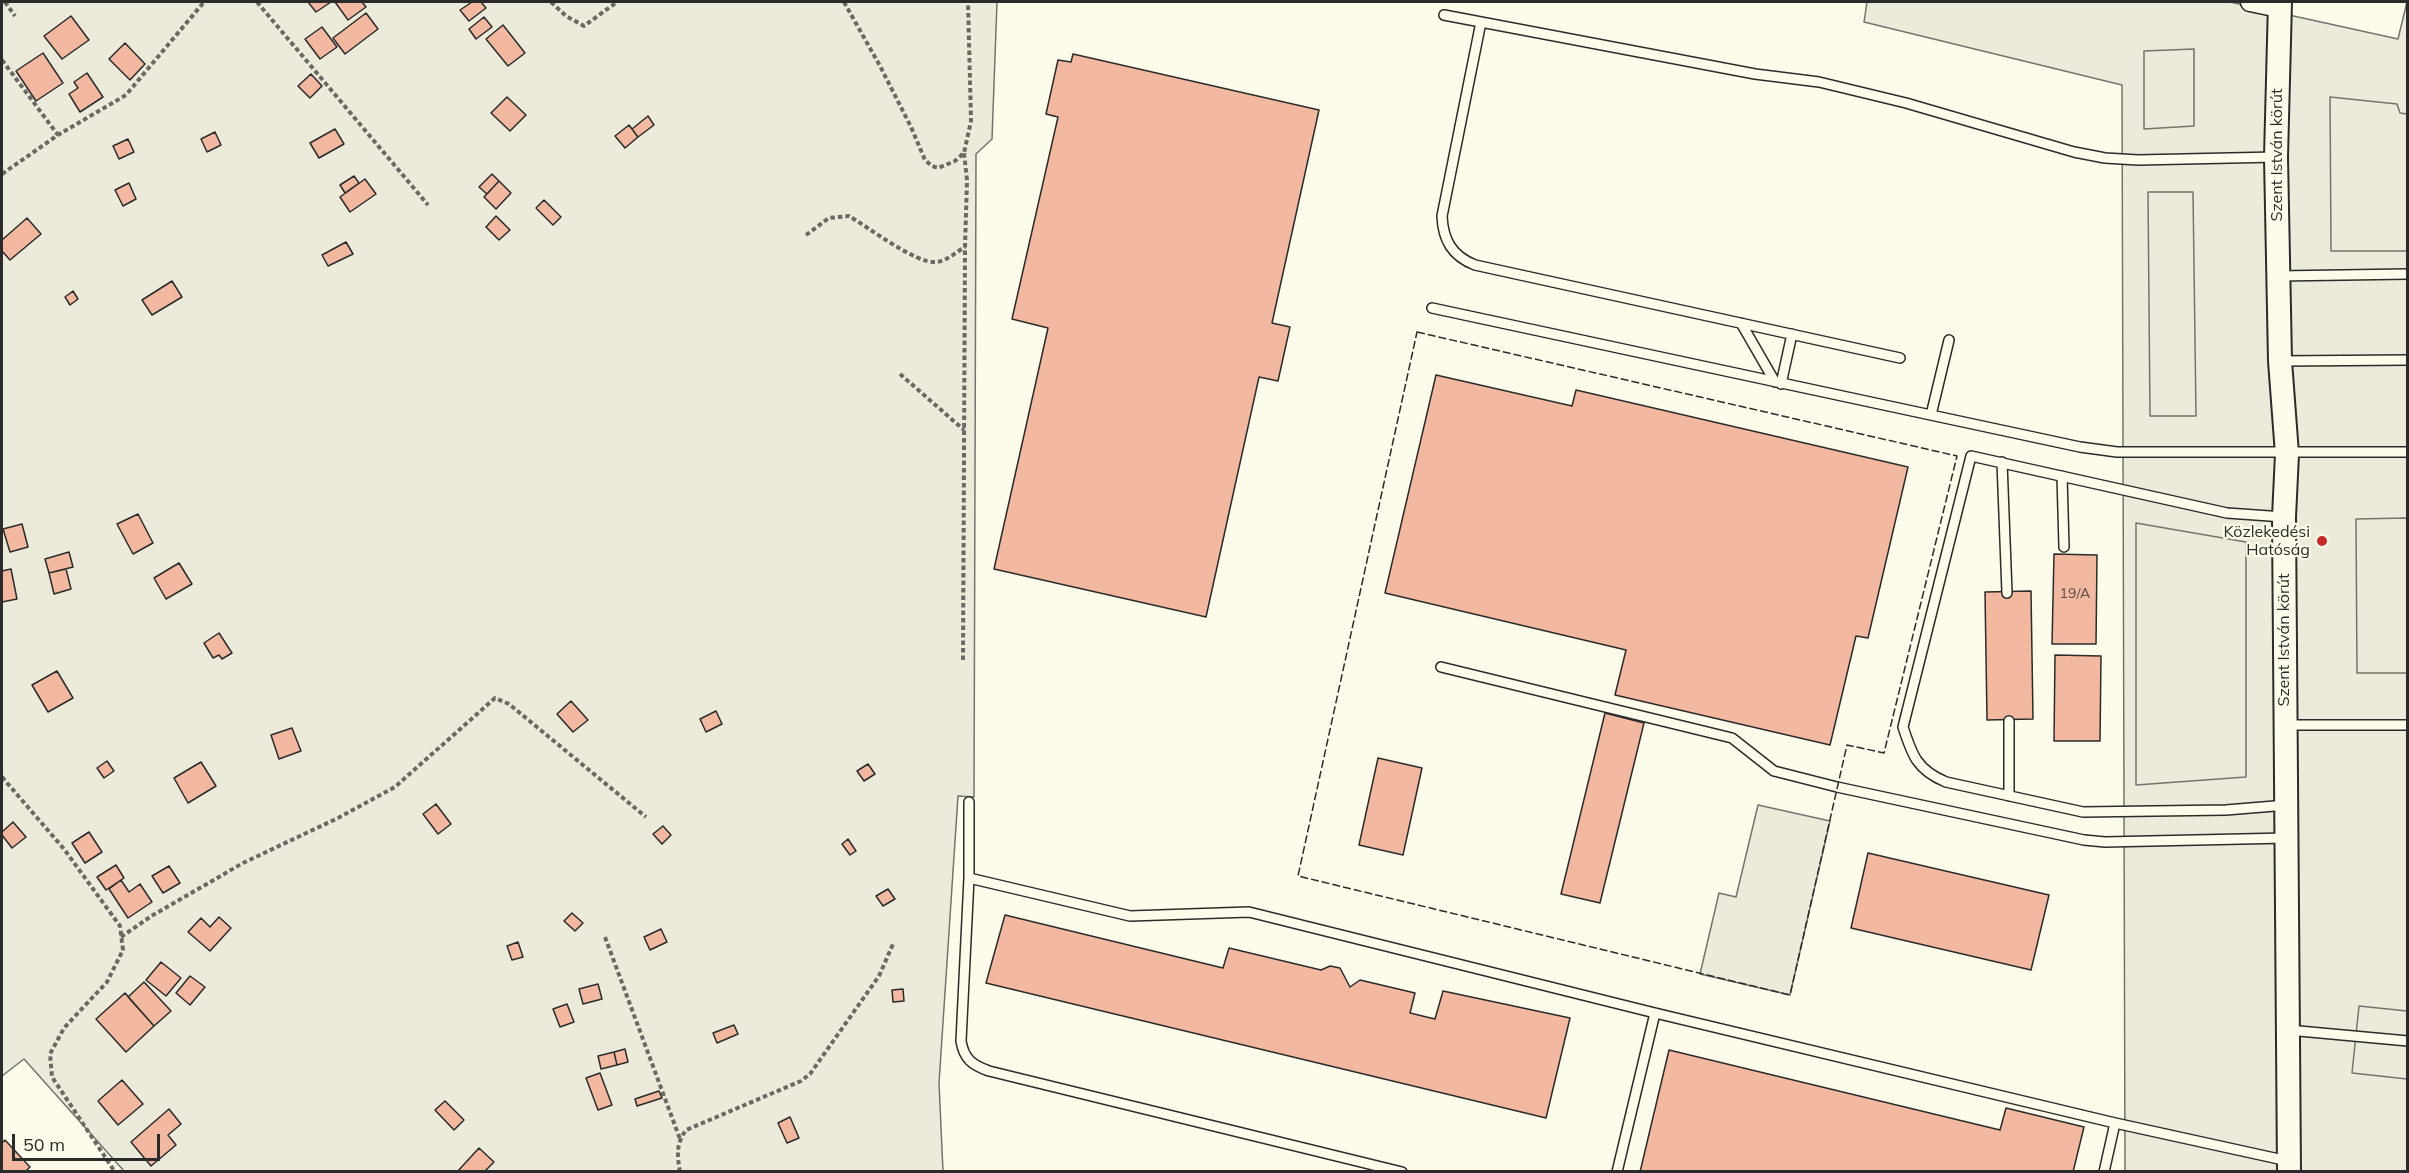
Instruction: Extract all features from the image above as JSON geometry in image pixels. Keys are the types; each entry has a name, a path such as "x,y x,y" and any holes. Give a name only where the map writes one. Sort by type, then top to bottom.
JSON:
{"street":[{"path":"2250,2 2279,5"},
{"name":"Szent István körút","path":"2279,5 2276,157 2280,361 2287,454 2283,517 2289,1166"}],"lane":[{"path":"1444,15 1755,74 1819,82 1906,103 2074,152 2105,158 2138,160 2276,157"},
{"path":"1481,22 1442,216 1445,238 1450,248 1465,261 1900,358"},
{"path":"2278,276 2408,274"},
{"path":"1432,308 2117,453 2408,452"},
{"path":"1741,323 1778,383"},
{"path":"1778,383 1792,334"},
{"path":"1931,415 1949,340"},
{"path":"2280,361 2408,360"},
{"path":"2283,517 2227,513 1971,456 1903,727 1912,753 1928,775 1946,782 2084,812 2226,810 2287,806"},
{"path":"2002,462 2007,593"},
{"path":"2062,476 2064,548"},
{"path":"1441,667 1732,738 1774,771 1837,788 2084,840 2105,842 2287,838"},
{"path":"2009,721 2009,796"},
{"path":"2285,726 2408,725"},
{"path":"969,802 969,878 961,1041 963,1053 976,1066 1401,1172"},
{"path":"969,878 1130,916 1249,912 1654,1013 2289,1166"},
{"path":"1617,1172 1654,1013"},
{"path":"2288,1030 2408,1041"},
{"path":"2104,1172 2115,1123"}],"path":[{"path":"5,2 15,16"},
{"path":"2,174 58,135 126,94 204,2"},
{"path":"257,2 428,205"},
{"path":"551,2 566,16 585,26 617,2"},
{"path":"844,2 901,106 925,160 932,166 945,167 964,153"},
{"path":"963,660 967,180 964,153 971,121 968,2"},
{"path":"2,60 58,135"},
{"path":"806,234 829,218 849,216 920,260 936,262 948,258 965,247"},
{"path":"900,374 964,430"},
{"path":"121,937 153,915 243,862 338,819 394,787 495,698 509,704 646,817"},
{"path":"2,777 64,849 120,926 123,950 107,982 64,1028 50,1054 52,1077 115,1172"},
{"path":"605,936 680,1139"},
{"path":"680,1172 677,1155 680,1139 687,1131 801,1082 810,1074 879,976 893,944"}],"shaded area":[{"path":"2,2 997,2 992,139 976,154 974,797 958,796 939,1083 943,1171 124,1171 24,1059 2,1076"},
{"path":"1867,2 2230,2 2398,39 2407,2 2407,1171 2125,1171 2122,85 1864,22"},
{"path":"2194,49 2194,126 2144,129 2144,51"},
{"path":"2330,97 2397,104 2400,113 2407,114 2407,251 2331,251"},
{"path":"2148,192 2193,192 2196,416 2150,416"},
{"path":"2407,518 2407,673 2357,673 2356,519"},
{"path":"2136,523 2246,542 2246,777 2136,785"},
{"path":"1758,805 1830,821 1790,995 1700,974 1719,893 1736,897"},
{"path":"2359,1006 2407,1011 2407,1079 2352,1073"}],"building":[{"path":"308,2 331,2 316,12"},
{"path":"335,2 362,2 366,7 348,20"},
{"path":"472,2 481,2 486,8 469,21 460,10"},
{"path":"366,13 378,29 345,54 333,38"},
{"path":"71,16 89,40 62,59 44,36"},
{"path":"484,17 492,27 476,39 469,29"},
{"path":"503,25 525,53 508,66 486,39"},
{"path":"322,27 337,47 320,59 305,39"},
{"path":"125,43 145,64 130,80 109,59"},
{"path":"43,53 63,83 36,101 16,71"},
{"path":"1073,54 1319,110 1272,323 1290,327 1278,381 1259,377 1206,617 994,569 1048,328 1012,319 1058,117 1046,114 1058,60 1071,62"},
{"path":"87,73 103,97 80,112 69,94 78,88 74,82"},
{"path":"311,74 322,86 310,98 298,86"},
{"path":"507,97 526,115 510,131 491,113"},
{"path":"648,116 654,125 638,137 632,129"},
{"path":"629,125 638,137 625,148 615,136"},
{"path":"335,129 344,144 319,158 310,143"},
{"path":"215,132 221,145 207,152 201,139"},
{"path":"128,139 134,152 119,159 113,146"},
{"path":"492,174 499,181 487,194 479,187"},
{"path":"354,176 359,183 345,193 340,185"},
{"path":"365,179 376,194 350,212 340,197"},
{"path":"499,181 511,193 496,209 484,197"},
{"path":"129,183 136,199 123,206 115,190"},
{"path":"544,200 561,217 553,225 536,208"},
{"path":"496,216 510,230 499,240 486,227"},
{"path":"27,218 41,234 10,260 2,251 2,240"},
{"path":"346,242 353,254 328,266 322,255"},
{"path":"172,281 182,297 152,315 142,300"},
{"path":"73,291 78,299 70,305 65,297"},
{"path":"1436,375 1572,406 1576,390 1908,467 1868,638 1856,636 1830,745 1615,695 1626,650 1385,593"},
{"path":"138,514 153,543 133,554 117,524"},
{"path":"22,524 28,547 10,552 3,529"},
{"path":"69,552 73,567 49,573 45,559"},
{"path":"2054,554 2097,555 2096,644 2052,644"},
{"path":"179,563 192,584 166,599 154,578"},
{"path":"11,569 17,599 2,602 2,571"},
{"path":"66,569 71,589 54,594 49,573"},
{"path":"2031,591 2033,719 1987,720 1985,592"},
{"path":"219,633 232,653 222,659 219,655 213,658 204,643"},
{"path":"2055,655 2101,656 2100,741 2054,741"},
{"path":"57,671 73,698 48,712 32,685"},
{"path":"571,701 588,720 573,732 557,714"},
{"path":"716,711 722,724 706,732 700,719"},
{"path":"1605,713 1644,723 1600,903 1561,894"},
{"path":"292,728 301,751 279,759 271,735"},
{"path":"1378,758 1422,768 1403,855 1359,845"},
{"path":"107,761 114,771 104,778 97,768"},
{"path":"201,762 216,786 188,803 174,778"},
{"path":"868,764 875,774 864,781 857,771"},
{"path":"436,804 451,824 438,834 423,814"},
{"path":"13,822 26,837 12,848 2,832"},
{"path":"663,826 671,835 662,844 653,834"},
{"path":"89,832 102,852 85,863 72,843"},
{"path":"848,839 856,851 850,855 842,844"},
{"path":"1868,853 2049,895 2031,970 1851,928"},
{"path":"116,865 124,878 106,890 97,877"},
{"path":"169,866 180,883 163,893 152,876"},
{"path":"121,880 129,892 140,884 152,902 128,918 109,889"},
{"path":"888,889 895,899 883,906 876,896"},
{"path":"572,913 583,923 575,931 564,921"},
{"path":"1005,915 1223,968 1229,948 1321,970 1330,966 1340,968 1350,987 1360,980 1415,993 1410,1013 1435,1019 1443,991 1570,1018 1546,1118 986,983"},
{"path":"219,917 231,928 210,951 188,932 201,918 210,927"},
{"path":"661,929 667,942 650,950 644,937"},
{"path":"518,942 523,957 512,960 507,946"},
{"path":"161,962 181,978 166,996 146,980"},
{"path":"190,976 205,987 190,1005 176,993"},
{"path":"144,982 171,1011 154,1026 128,997"},
{"path":"598,984 602,999 583,1004 579,989"},
{"path":"903,989 904,1001 893,1002 892,990"},
{"path":"125,993 154,1026 126,1052 96,1019"},
{"path":"567,1004 574,1022 560,1027 553,1009"},
{"path":"734,1025 738,1034 717,1043 713,1033"},
{"path":"625,1049 628,1062 617,1065 614,1052"},
{"path":"1669,1050 2000,1130 2006,1108 2084,1127 2073,1172 1640,1172"},
{"path":"614,1052 617,1065 601,1069 598,1056"},
{"path":"600,1073 612,1105 598,1110 586,1078"},
{"path":"122,1080 143,1104 118,1125 98,1101"},
{"path":"659,1091 662,1098 637,1106 635,1099"},
{"path":"445,1101 464,1120 454,1130 435,1110"},
{"path":"169,1109 181,1124 168,1135 176,1145 151,1166 131,1142"},
{"path":"790,1117 799,1138 787,1143 778,1123"},
{"path":"5,1140 30,1167 25,1172 2,1172 2,1143"},
{"path":"479,1148 494,1162 484,1172 457,1172"}],"fence":[{"path":"1417,332 1957,456 1884,753 1847,745 1790,995 1298,876 1417,332"}],"place":[{"name":"Közlekedési Hatóság","path":"2322,541"}]}
